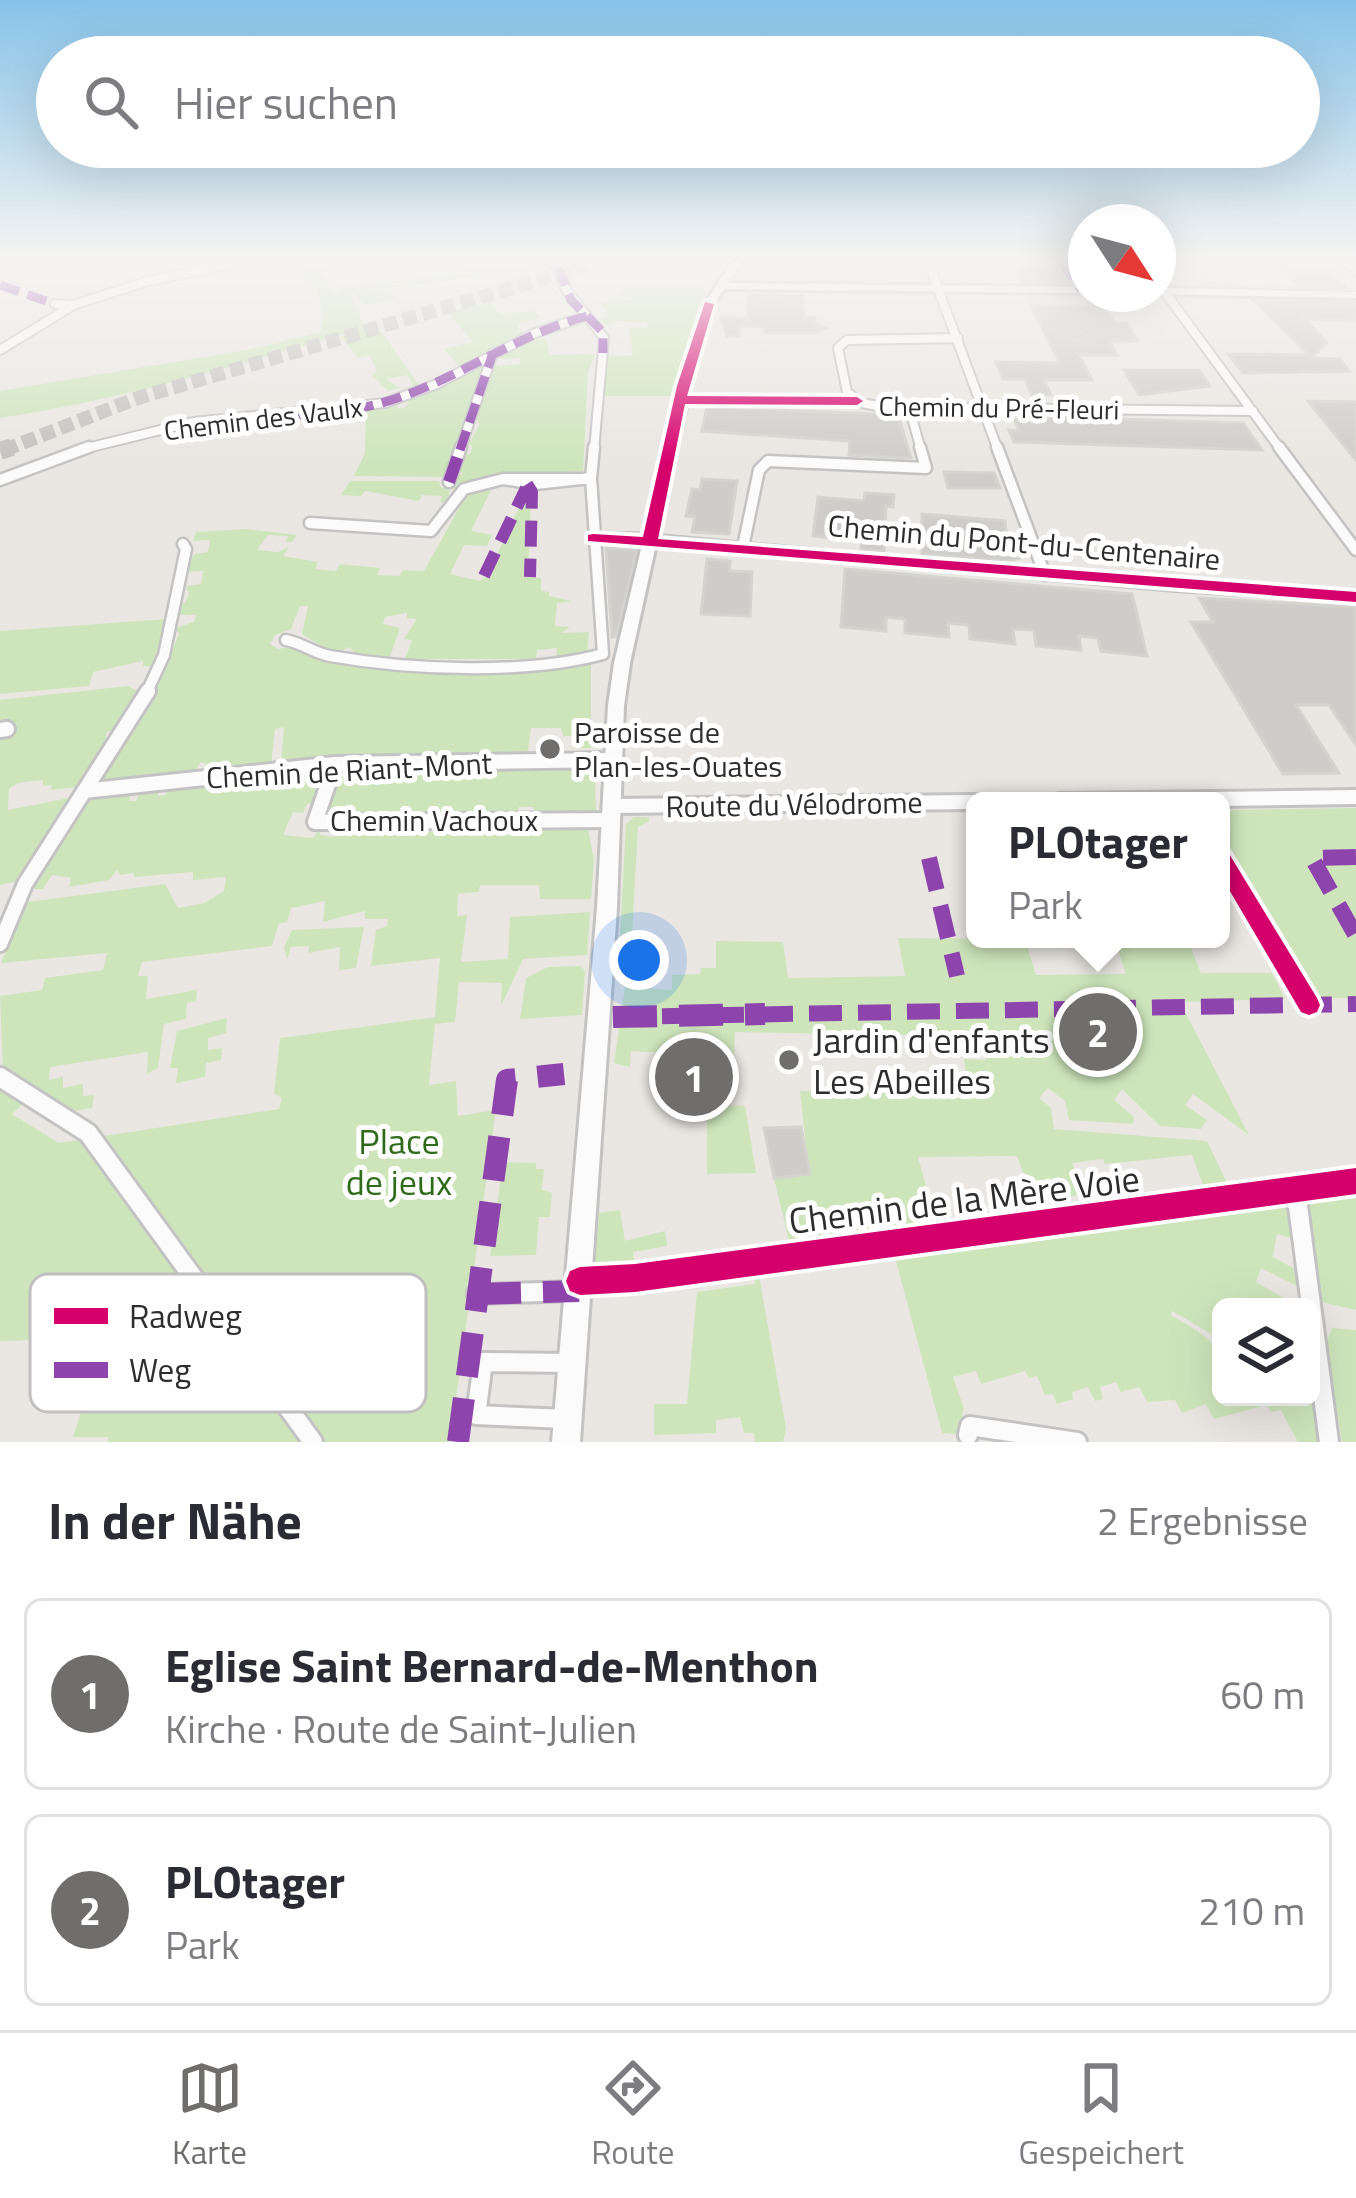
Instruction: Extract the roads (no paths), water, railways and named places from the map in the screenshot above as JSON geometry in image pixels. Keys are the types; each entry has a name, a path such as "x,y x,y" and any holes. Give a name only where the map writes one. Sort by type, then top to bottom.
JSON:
{"street":[{"path":"0,350 34,329"},
{"name":"Chemin des Vaulx","path":"0,480 70,452 193,422 319,414 379,404 418,391 540,329"},
{"path":"572,1364 483,1362 476,1415 567,1431 579,1286 614,760 612,658 593,538 591,478 604,338 597,329"},
{"path":"612,658 646,557 683,386 701,329"},
{"path":"955,329 1045,575"},
{"path":"1191,329 1356,550"},
{"name":"Chemin du Pré-Fleuri","path":"958,338 865,336 840,344 849,395 872,406 1253,411"},
{"path":"449,482 493,353"},
{"path":"743,547 759,470 768,461 926,468 909,407"},
{"path":"310,523 426,532 437,529 464,490 503,479 591,478"},
{"path":"593,538 650,539"},
{"name":"Chemin du Pont-du-Centenaire","path":"650,539 1356,597"},
{"name":"Chemin du Pont-du-Centenaire","path":"646,557 662,547 687,542"},
{"path":"0,944 25,884 151,686 164,655 186,549 183,544"},
{"path":"286,640 302,641 322,655 417,663 558,663 612,658"},
{"name":"Chemin de Riant-Mont","path":"84,790 335,764 614,760"},
{"name":"Chemin Vachoux","path":"335,764 315,822 612,813"},
{"path":"1230,800 1356,797"},
{"name":"Route du Vélodrome","path":"612,813 966,802"},
{"path":"1230,873 1309,1004"},
{"path":"0,1077 88,1133 191,1274"},
{"name":"Chemin de la Mère Voie","path":"477,1294 579,1286 1356,1181"},
{"path":"1289,1190 1298,1206 1329,1442"},
{"path":"291,1412 313,1442"},
{"path":"968,1435 970,1426 1077,1442"}],"tunnel":[{"path":"10,448 138,398 371,329"},
{"path":"0,451 10,448"},
{"path":"4,450 10,448"}],"place":[{"name":"Paroisse de Plan-les-Ouates","path":"550,749"},
{"name":"PLOtager","path":"1098,1032"},
{"name":"Jardin d'enfants Les Abeilles","path":"789,1060"},
{"name":"Eglise Saint Bernard-de-Menthon","path":"694,1077"}],"park label":[{"name":"Place de jeux","path":"399,1160"}]}
